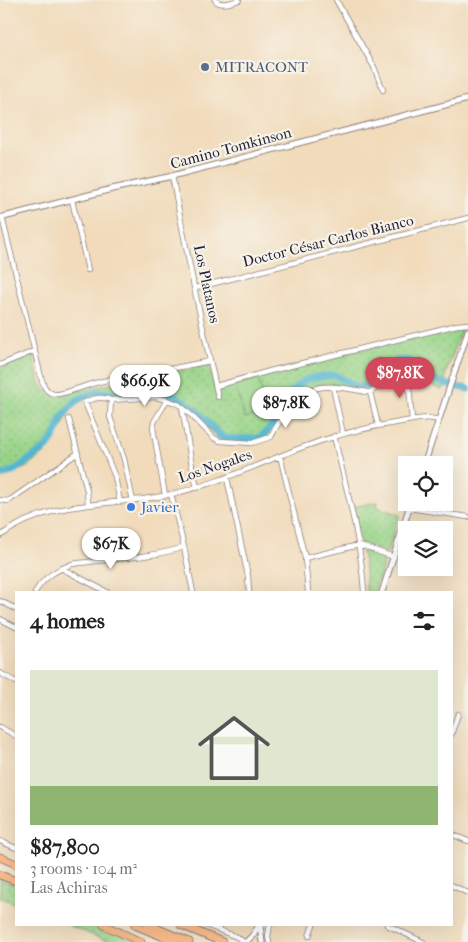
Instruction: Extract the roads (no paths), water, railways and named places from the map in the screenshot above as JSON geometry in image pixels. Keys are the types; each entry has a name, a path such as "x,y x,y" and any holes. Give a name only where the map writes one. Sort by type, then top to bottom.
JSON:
{"highway":[{"path":"3,858 15,863"},
{"path":"0,875 15,882"},
{"path":"106,926 141,942"},
{"path":"137,926 176,942"},
{"path":"151,926 189,942"},
{"path":"183,926 222,942"}],"street":[{"path":"216,2 221,4 240,0"},
{"path":"336,0 374,66 383,90"},
{"name":"Camino Tomkinson","path":"1,217 172,176 468,99"},
{"name":"Los Platanos","path":"172,176 218,397"},
{"path":"72,200 88,270"},
{"path":"1,217 34,351 46,389 55,395 117,377 210,361"},
{"name":"Doctor César Carlos Bianco","path":"195,288 468,218"},
{"path":"216,386 270,371 457,325 468,324"},
{"path":"427,456 468,331"},
{"path":"0,365 34,351"},
{"path":"120,502 115,477 85,402 100,398 111,400 156,397 182,407 214,438 220,441 252,443 270,437 295,402 304,395 319,388 325,386 370,392 404,373 408,376 412,420"},
{"path":"333,387 343,434"},
{"path":"370,392 378,425"},
{"path":"111,400 110,417 124,459 133,500"},
{"path":"165,495 153,428 154,422 167,400"},
{"path":"182,407 197,488"},
{"name":"Los Nogales","path":"0,536 22,522 63,508 120,502 197,488 334,436 378,425 430,418 438,420"},
{"path":"68,419 78,453 88,505"},
{"path":"334,436 359,545 364,591"},
{"path":"0,500 10,500 78,453"},
{"path":"280,456 304,558 308,591"},
{"path":"227,478 248,576 249,591"},
{"path":"171,494 193,591"},
{"path":"382,591 408,511"},
{"path":"436,511 468,517"},
{"path":"304,558 359,545 394,557"},
{"path":"36,591 48,576 72,564 142,556 184,547"},
{"path":"61,568 105,591"},
{"path":"0,601 15,608"},
{"path":"0,619 15,626"},
{"path":"0,673 15,681"},
{"path":"453,728 458,714"},
{"path":"0,727 15,735"},
{"path":"453,835 468,841"},
{"path":"0,841 15,848"},
{"path":"453,886 468,893"},
{"path":"209,926 246,941 255,939 262,942"},
{"path":"246,941 259,926"},
{"path":"260,926 262,942"},
{"path":"269,942 270,926"},
{"path":"309,936 313,926"},
{"path":"389,926 423,942"}],"waterway":[{"path":"0,475 12,472 47,447 59,427 61,418 77,400 96,392 124,396 156,393 175,396 194,409 223,438 236,439 259,438 278,417 286,399 297,386 307,379 335,375 358,387 369,386 389,365 403,360 410,361 435,380 468,389"}],"place":[{"name":"MITRACONT","path":"205,67"},
{"name":"Javier","path":"131,507"}]}
